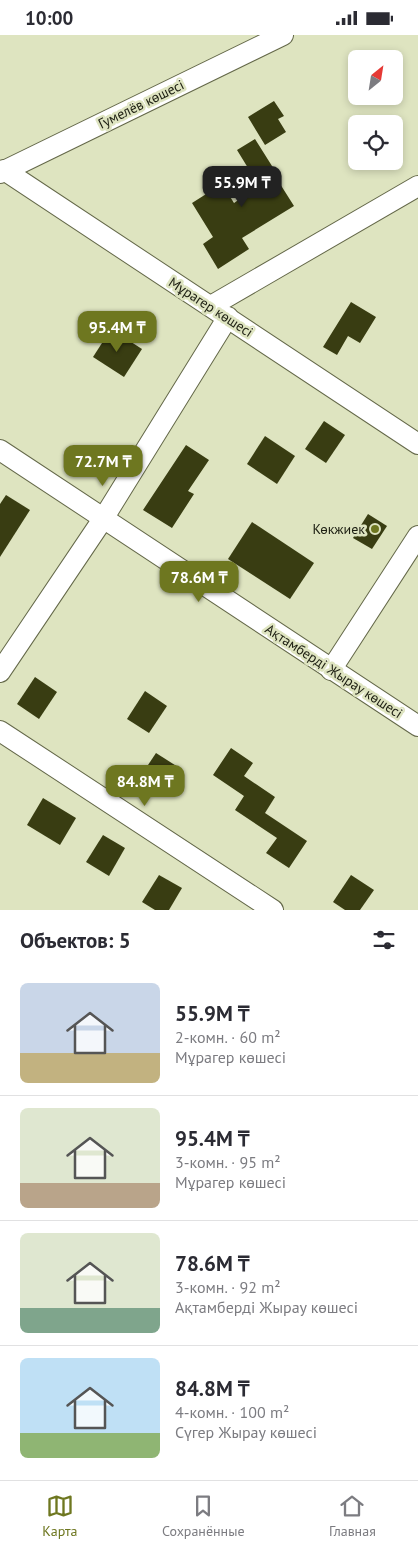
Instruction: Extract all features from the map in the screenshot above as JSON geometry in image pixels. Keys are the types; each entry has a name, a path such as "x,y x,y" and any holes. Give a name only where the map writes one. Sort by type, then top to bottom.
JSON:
{"street":[{"name":"Гумелёв көшесі","path":"2,171 283,35"},
{"name":"Мұрагер көшесі","path":"2,171 228,317 418,444"},
{"path":"211,306 418,185"},
{"path":"0,672 104,519 228,317"},
{"name":"Ақтамберді Жырау көшесі","path":"0,450 418,726"},
{"path":"331,670 418,536"},
{"path":"0,731 273,910"}],"building":[{"path":"274,101 284,116 278,119 286,132 265,145 248,117"},
{"path":"255,139 272,166 270,168 294,206 242,238 249,249 218,269 203,244 213,237 192,203 222,184 234,203 259,186 237,150"},
{"path":"351,302 376,317 360,343 348,336 337,355 323,347"},
{"path":"111,329 142,349 124,377 93,357"},
{"path":"324,421 345,435 326,463 305,449"},
{"path":"265,436 295,456 277,484 247,464"},
{"path":"186,445 209,460 188,491 194,494 172,528 143,510"},
{"path":"6,495 30,510 0,557 0,504"},
{"path":"368,514 387,526 372,549 353,538"},
{"path":"252,522 314,563 290,599 228,559"},
{"path":"35,677 57,692 39,719 17,704"},
{"path":"145,691 167,706 149,733 127,719"},
{"path":"231,748 253,763 244,776 275,797 265,813 307,841 289,868 266,853 277,838 235,810 244,796 213,775"},
{"path":"156,753 178,767 160,794 138,780"},
{"path":"43,798 76,818 60,845 27,825"},
{"path":"103,835 125,848 109,876 86,862"},
{"path":"159,875 182,888 169,910 155,910 142,902"},
{"path":"351,875 374,890 360,910 345,910 333,902"}],"place":[{"name":"Көкжиек","path":"375,529"}]}
